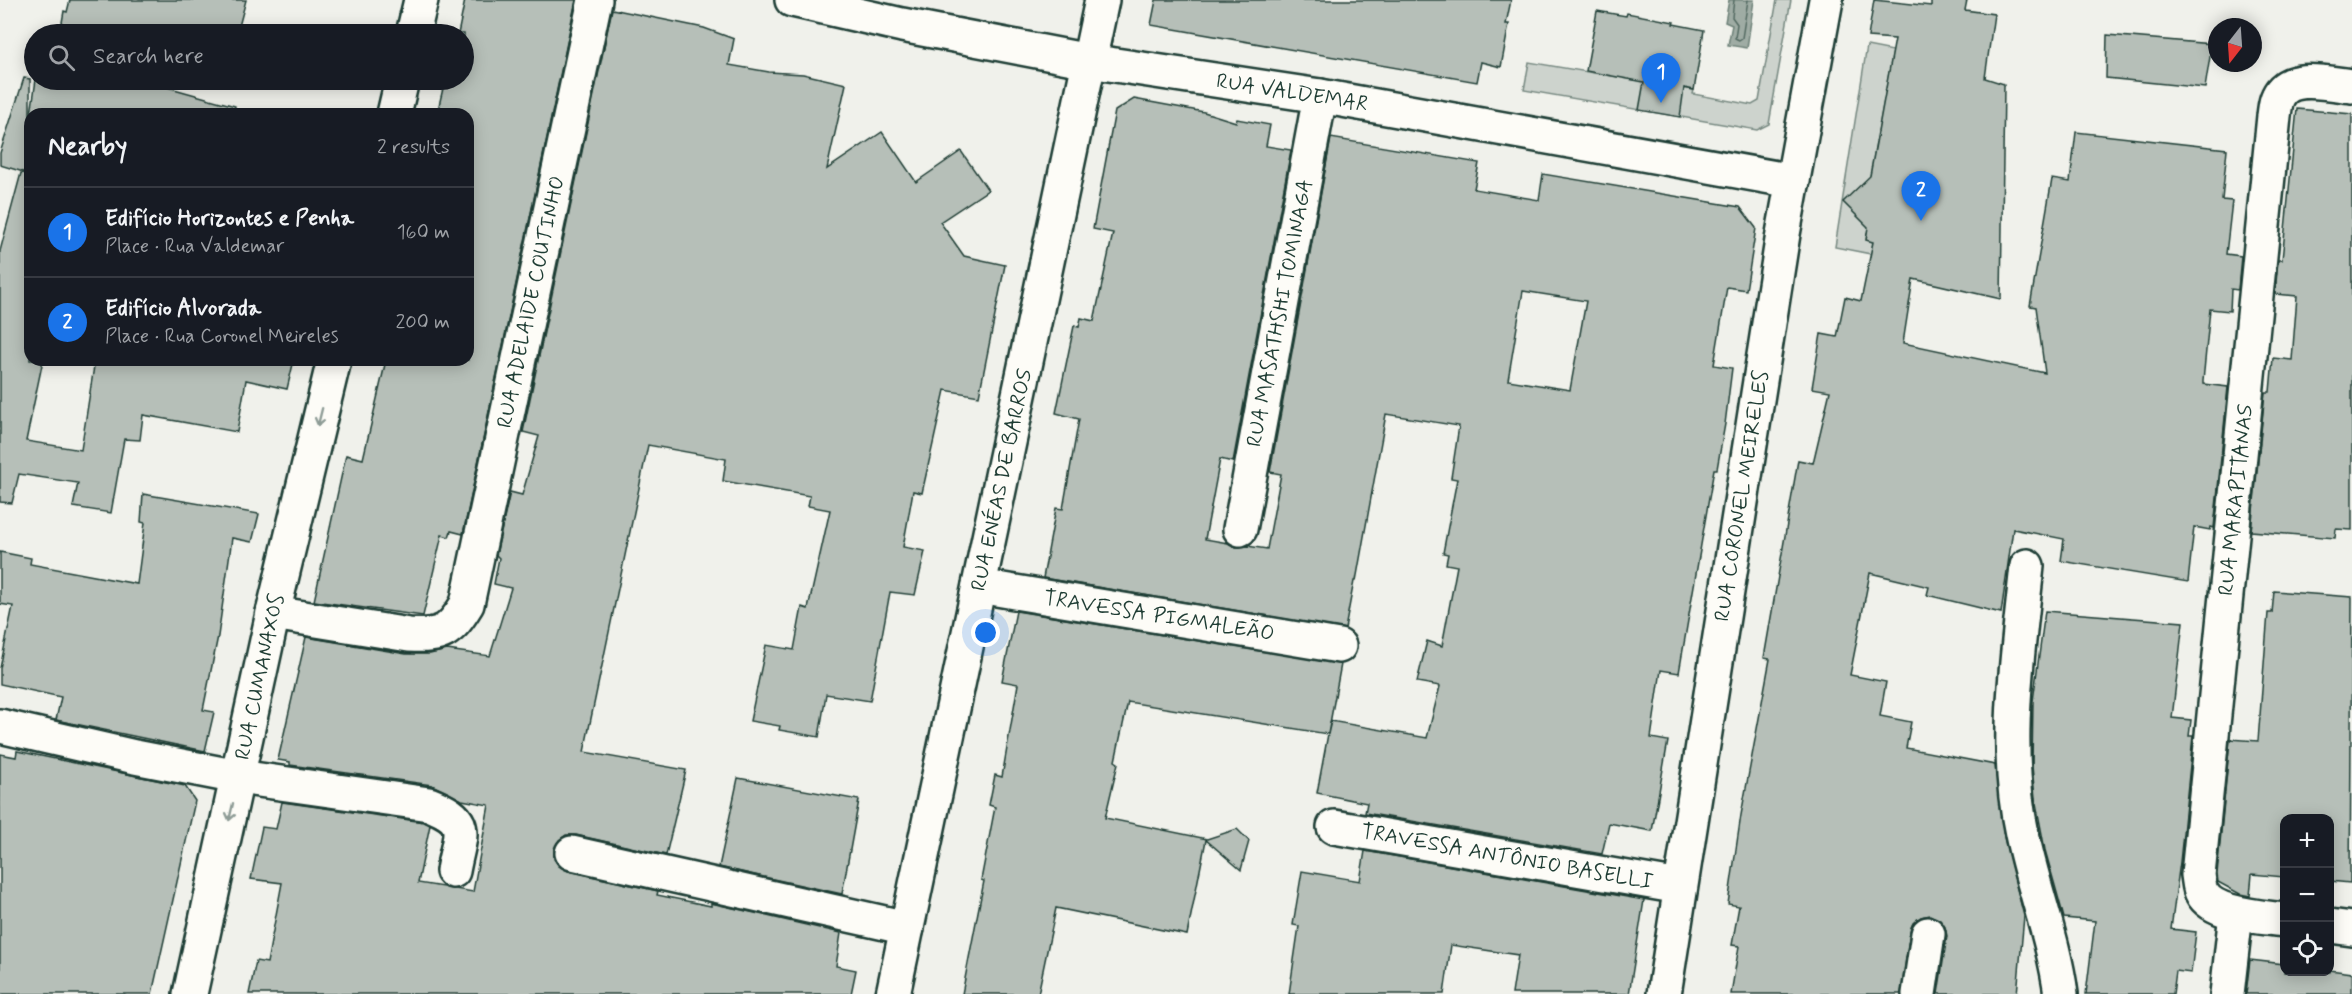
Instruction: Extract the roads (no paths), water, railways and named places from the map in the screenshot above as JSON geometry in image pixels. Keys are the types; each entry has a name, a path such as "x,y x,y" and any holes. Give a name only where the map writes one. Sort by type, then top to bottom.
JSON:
{"street":[{"path":"415,24 421,0"},
{"name":"RUA ADELAIDE COUTINHO","path":"273,613 429,636 443,633 456,623 467,604 595,0"},
{"name":"RUA VALDEMAR","path":"792,0 902,25 1089,61 1320,96 1793,181"},
{"name":"RUA ENÉAS DE BARROS","path":"893,994 1102,0"},
{"name":"RUA CORONEL MEIRELES","path":"1664,994 1793,181 1826,0"},
{"name":"RUA MARAPITANAS","path":"2280,920 2236,914 2212,903 2202,894 2198,875 2274,116 2278,96 2287,86 2304,81 2352,86"},
{"path":"395,108 399,90"},
{"name":"RUA MASATHSHI TOMINAGA","path":"1240,529 1320,96"},
{"name":"RUA CUMANAXOS","path":"190,994 273,613 333,366"},
{"path":"2027,566 2015,686 2015,784 2021,834 2049,937 2061,994"},
{"name":"TRAVESSA PIGMALEÃO","path":"980,586 1339,646"},
{"path":"0,726 135,757 238,777 429,804 446,810 457,819 460,830 453,871"},
{"name":"TRAVESSA ANTÔNIO BASELLI","path":"1334,827 1680,887"},
{"path":"572,853 907,928"},
{"path":"2227,994 2236,914"},
{"path":"2334,927 2352,929"},
{"path":"1919,994 1928,934"}],"water":[{"path":"1729,0 1754,0 1747,48 1728,45 1732,25 1725,22"}],"place":[{"name":"Edifício Horizontes e Penha","path":"1661,103"},
{"name":"Edifício Alvorada","path":"1921,221"}]}
